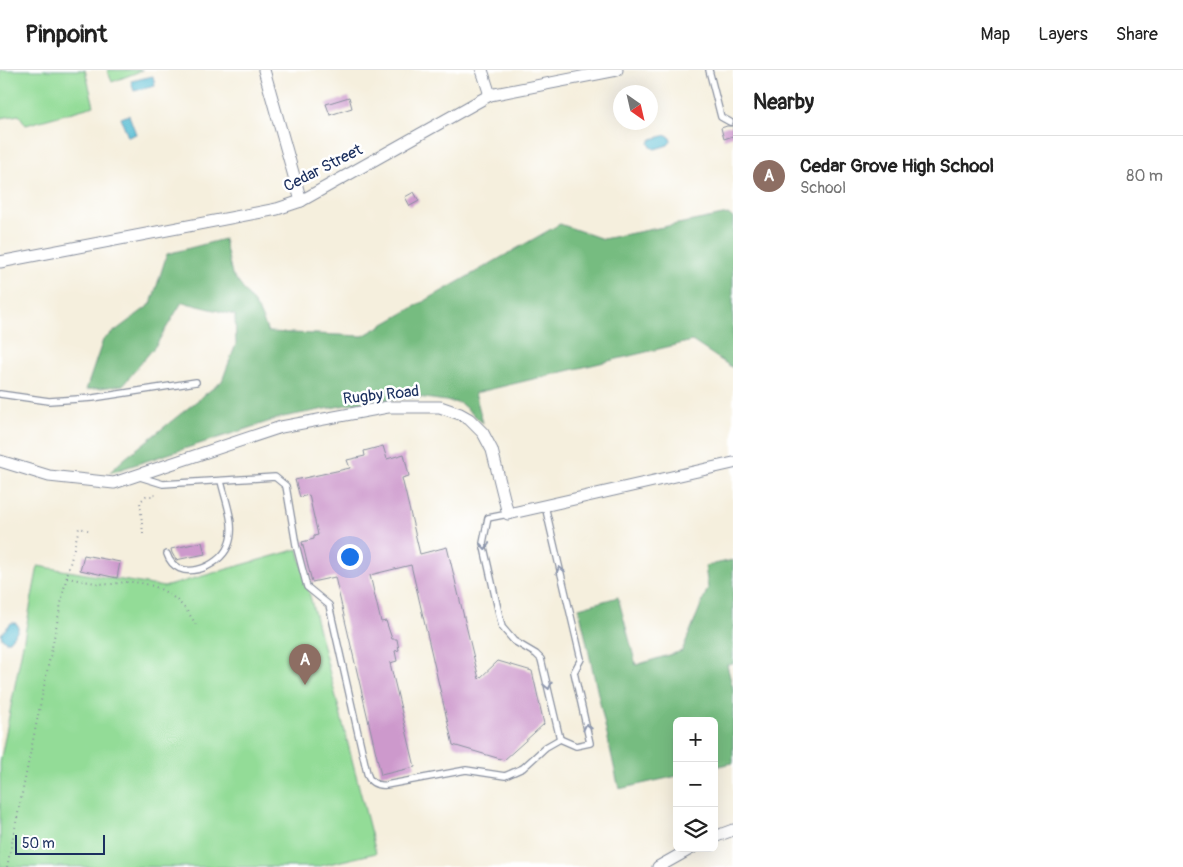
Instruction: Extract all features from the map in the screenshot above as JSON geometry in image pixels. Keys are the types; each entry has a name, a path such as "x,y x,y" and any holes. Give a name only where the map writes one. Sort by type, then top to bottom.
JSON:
{"street":[{"path":"264,70 301,201"},
{"path":"482,70 490,95"},
{"name":"Cedar Street","path":"0,262 277,209 301,201 490,95 617,70"},
{"name":"Rugby Road","path":"0,461 49,476 114,483 281,427 388,407 440,407 450,409 469,419 483,433 492,450 508,514"},
{"path":"508,514 733,463"},
{"path":"718,835 733,830"},
{"path":"658,867 672,864 687,852"}],"lane":[{"path":"709,70 721,117 730,122"},
{"path":"0,394 49,401 93,398 196,382"},
{"path":"135,476 164,484 275,477 286,486 296,545 307,588 329,605 367,773 376,785 386,785 466,770 506,776 522,768 546,747 560,738"},
{"path":"167,554 175,568 184,570 206,567 223,555 228,546 232,529 221,481"},
{"path":"508,514 488,518 483,543 502,627 514,641 541,659 560,738 576,746 590,743 574,672 581,659 545,506"}],"path":[{"path":"143,534 140,502 146,496 155,496 155,492"},
{"path":"7,867 79,528 92,531"},
{"path":"67,578 107,585 136,582 156,586 175,597 196,625"}],"green space":[{"path":"0,70 85,70 94,106 26,125 19,115 0,118"},
{"path":"107,70 143,70 112,82"},
{"path":"728,214 733,218 733,368 692,341 475,393 483,423 460,403 418,397 362,402 283,417 109,473 222,381 236,344 235,315 182,302 156,345 123,385 86,390 103,340 151,304 167,254 224,239 232,274 258,309 268,332 363,336 560,224 603,239"},
{"path":"298,549 376,853 316,867 0,867 0,763 38,566 164,587"},
{"path":"733,560 733,664 727,665 733,689 733,763 718,766 718,717 673,717 673,777 619,789 579,608 618,597 636,665 682,651 708,588 705,566"}],"water":[{"path":"153,76 155,86 134,91 131,81"},
{"path":"129,115 136,134 128,137 121,118"},
{"path":"667,135 671,141 668,145 655,149 651,147 649,143 652,139"},
{"path":"11,623 18,625 18,630 9,641 5,641 1,634"}],"building":[{"path":"349,97 352,108 330,115 326,104"},
{"path":"733,126 733,136 724,139 721,128"},
{"path":"414,192 419,201 410,206 405,197"},
{"path":"383,446 387,459 404,454 409,476 402,478 420,554 447,547 479,679 498,661 532,671 544,724 504,760 453,745 411,565 370,575 381,622 386,621 392,639 397,639 399,650 395,651 397,661 390,663 415,767 381,775 335,577 312,582 302,542 314,539 314,536 318,535 309,495 300,497 295,480 350,468 347,460 365,456 364,451"},
{"path":"202,542 205,554 176,560 172,553 171,549"},
{"path":"84,555 120,562 117,578 80,570"}],"place":[{"name":"Cedar Grove High School","path":"305,685"}]}
